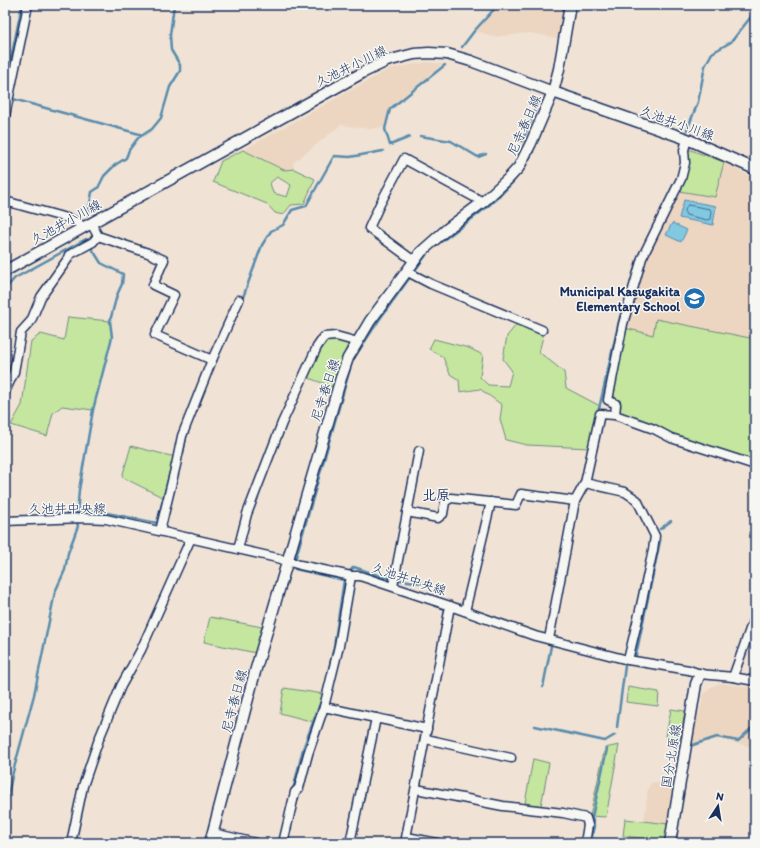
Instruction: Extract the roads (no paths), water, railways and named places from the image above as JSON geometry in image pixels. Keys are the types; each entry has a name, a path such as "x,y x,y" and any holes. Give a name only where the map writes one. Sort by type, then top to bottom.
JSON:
{"street":[{"path":"5,116 28,5"},
{"name":"尼寺春日線","path":"210,843 255,672 348,358 370,321 410,274 414,261 421,252 447,229 483,202 519,167 553,92 559,69 570,5"},
{"name":"久池井小川線","path":"5,271 364,72 386,61 414,54 447,54 471,61 553,92 687,139 755,169"},
{"path":"615,415 616,404 608,400 623,324 642,258 681,179 684,163 684,150 687,139"},
{"path":"414,261 369,228 404,159 483,202"},
{"path":"5,201 87,225 92,241"},
{"path":"5,392 14,372 21,332 32,320 41,297 69,255 92,241 148,253 164,260 153,285 174,295 155,335 212,360"},
{"path":"410,274 542,330"},
{"path":"160,531 182,436 212,360 239,300"},
{"path":"238,549 247,514 282,423 317,347 324,337 336,336 358,342"},
{"path":"549,639 575,501 585,483 600,414 615,415 654,428 671,438 755,465"},
{"path":"393,586 419,451"},
{"path":"585,483 625,492 637,500 655,536 654,550 628,660"},
{"path":"407,512 438,518 443,514 445,502 451,498 516,505 521,494 575,501"},
{"path":"465,611 490,502"},
{"name":"久池井中央線","path":"5,521 83,518 106,519 351,576 360,576 393,586 535,636 628,660 689,670 700,674 755,681"},
{"path":"71,843 83,786 99,739 121,686 141,650 191,538"},
{"path":"283,843 295,792 299,788 308,754 324,707 339,646 351,576"},
{"path":"437,843 406,840 450,606"},
{"path":"733,677 755,615"},
{"name":"国分北原線","path":"670,843 696,684 700,674"},
{"path":"324,707 428,729"},
{"path":"350,843 376,718"},
{"path":"426,739 510,758"},
{"path":"416,789 503,806 563,813 586,818 588,825 585,843"},
{"path":"213,833 256,843"}],"water":[{"path":"684,200 716,206 713,225 679,218"},
{"path":"672,223 687,230 681,242 666,235"}],"waterway":[{"path":"5,88 22,5"},
{"path":"88,215 92,192 98,188 104,176 115,165 126,158 129,150 138,138 152,129 161,118 170,87 180,71 180,65 171,50 170,35 174,5"},
{"path":"462,47 498,5"},
{"path":"687,130 698,102 705,66 712,53 731,42 755,11"},
{"path":"410,137 390,145 385,129 390,109 445,65"},
{"path":"13,99 143,135"},
{"path":"522,141 535,110"},
{"path":"420,136 451,141 478,157 486,154"},
{"path":"242,300 262,245 271,231 283,225 292,210 306,206 334,156 350,157 383,151"},
{"path":"528,160 533,152"},
{"path":"435,246 502,194 520,173"},
{"path":"5,289 15,278 86,239 101,263 123,274 122,284 117,295 110,321 112,337 93,410 79,490 77,514"},
{"path":"354,358 379,320 429,251"},
{"path":"598,413 620,317 625,303"},
{"path":"296,557 352,362"},
{"path":"183,453 187,432"},
{"path":"77,509 97,511 157,523 172,464"},
{"path":"660,529 671,521"},
{"path":"5,836 6,804 13,772 34,695 55,592 65,570 68,553 78,526 77,523"},
{"path":"636,655 660,541"},
{"path":"350,571 354,567 386,578 430,584"},
{"path":"295,569 344,580 334,647 328,673"},
{"path":"543,687 551,646"},
{"path":"617,727 625,666"},
{"path":"293,790 303,749 323,696"},
{"path":"693,745 717,737 738,741 755,725"},
{"path":"535,726 605,741 615,735"},
{"path":"591,843 594,826 592,817 607,749"}],"place":[{"name":"Municipal Kasugakita Elementary School","path":"695,298"}],"district":[{"name":"北原","path":"436,495"}]}
